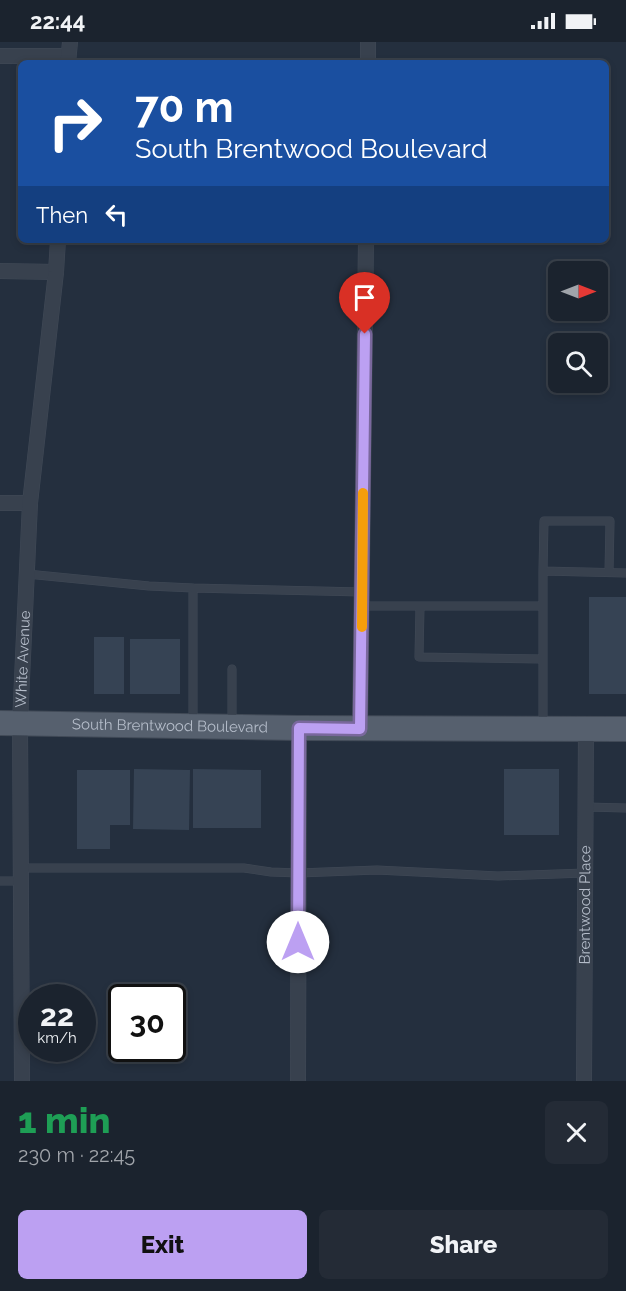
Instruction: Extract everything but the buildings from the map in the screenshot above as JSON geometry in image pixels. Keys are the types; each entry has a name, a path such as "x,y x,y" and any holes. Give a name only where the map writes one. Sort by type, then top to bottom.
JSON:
{"main road":[{"name":"South Brentwood Boulevard","path":"10,723 360,729 626,729"}],"street":[{"path":"368,42 368,60"},
{"path":"0,56 69,54"},
{"name":"White Avenue","path":"22,1081 21,874 10,723 27,574 30,503 58,243"},
{"path":"360,729 366,243"},
{"path":"0,272 56,272"},
{"path":"0,503 30,503"},
{"path":"298,1081 299,728"},
{"name":"Brentwood Place","path":"584,1081 586,729"}],"lane":[{"path":"543,729 544,521 609,521 609,572"},
{"path":"543,571 626,573"},
{"path":"27,574 149,586 362,599 420,606 543,606"},
{"path":"193,588 193,726"},
{"path":"420,606 419,657 543,659"},
{"path":"232,669 232,727"},
{"path":"586,807 626,808"},
{"path":"0,881 21,874 244,868 299,873 377,870 498,876 585,873"}],"slow traffic":[{"path":"362,627 363,493"}],"route":[{"path":"298,942 299,728 360,729 365,334"}]}
